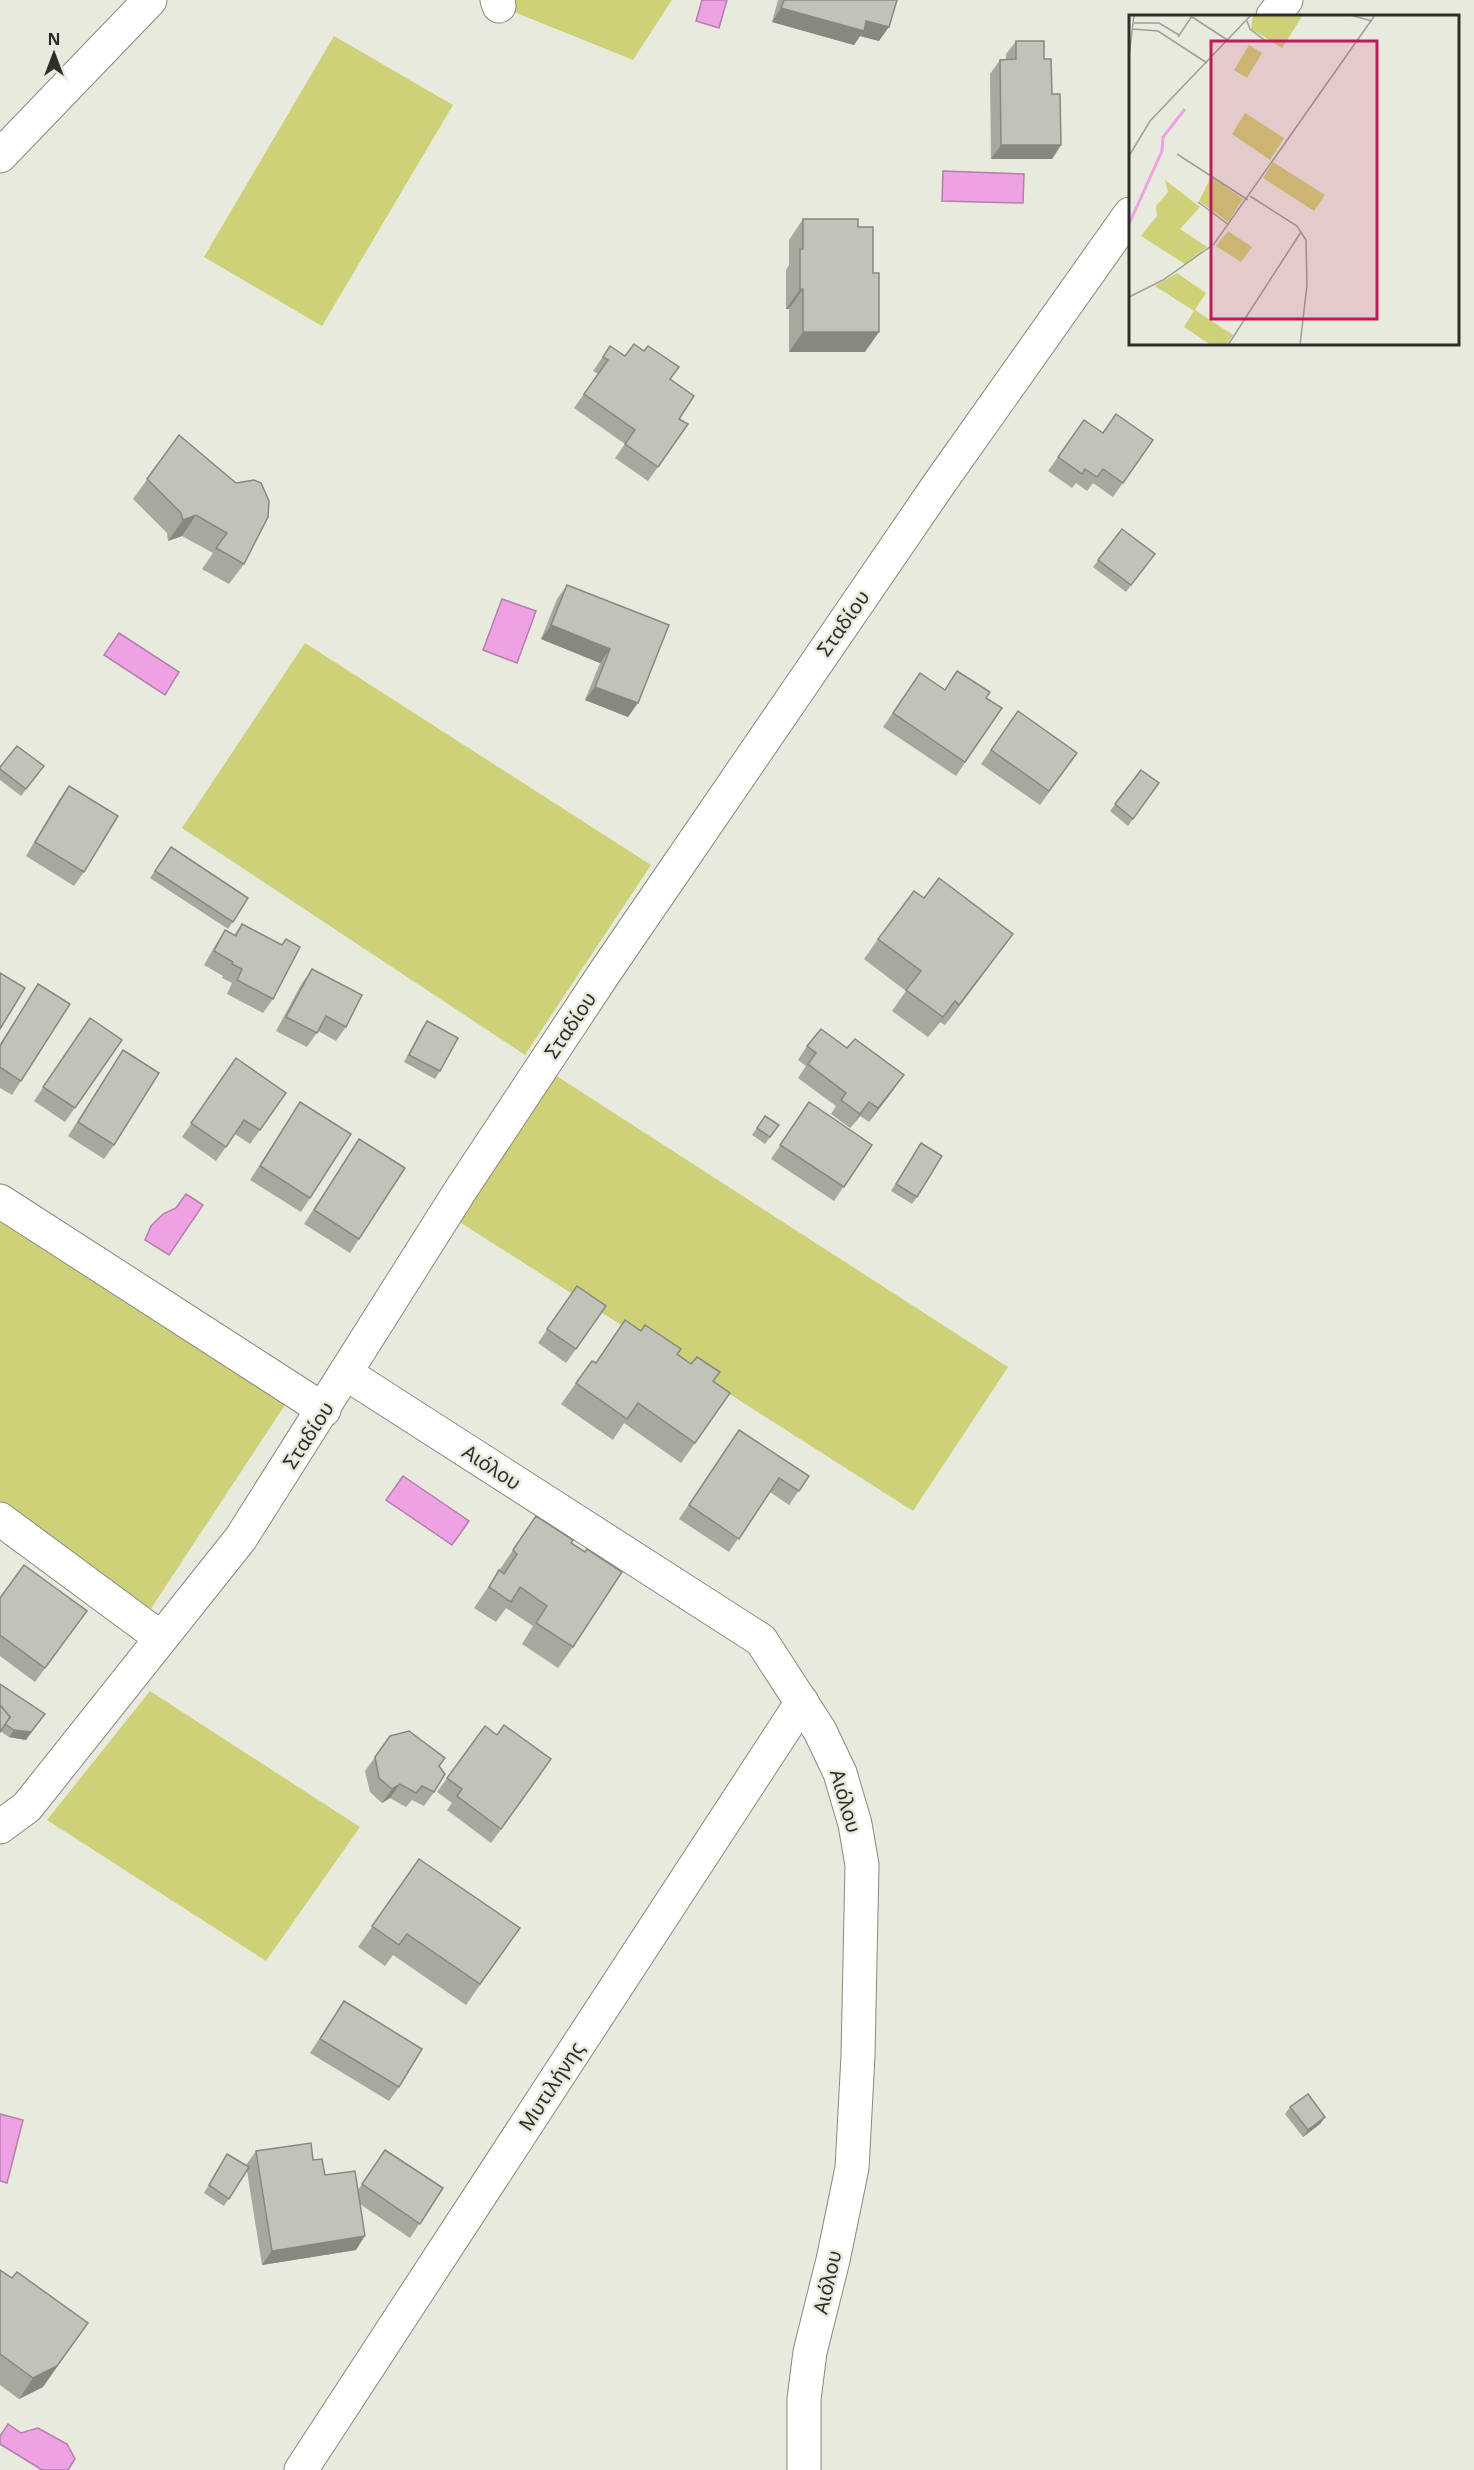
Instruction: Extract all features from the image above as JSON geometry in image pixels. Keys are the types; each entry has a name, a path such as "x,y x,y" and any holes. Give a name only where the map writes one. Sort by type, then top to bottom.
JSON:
{"street":[{"path":"0,156 150,0"},
{"path":"1274,15 1286,0"},
{"name":"Σταδίου","path":"0,1827 27,1807 241,1538 347,1374 460,1191 603,975 939,484 1129,217"},
{"path":"0,1201 324,1410"},
{"name":"Αιόλου","path":"347,1374 761,1640 820,1731 840,1773 855,1824 862,1865 858,2056 852,2168 833,2260 810,2352 804,2398 804,2470"},
{"path":"0,1519 161,1638"},
{"name":"Μυτιλήνης","path":"301,2470 802,1702"}],"green space":[{"path":"507,0 672,0 633,60 509,10"},
{"path":"334,36 453,105 322,326 204,257"},
{"path":"305,643 651,865 525,1055 182,828"},
{"path":"552,1073 1008,1367 913,1511 458,1221"},
{"path":"0,1213 287,1402 150,1610 0,1502"},
{"path":"150,1691 360,1827 266,1961 47,1820"}],"shaded area":[{"path":"702,0 727,0 719,28 696,21"},
{"path":"943,171 1024,174 1023,203 942,201"},
{"path":"502,599 536,611 517,663 483,650"},
{"path":"119,633 179,672 165,695 104,655"},
{"path":"186,1194 203,1205 169,1255 145,1240 151,1226 163,1214 176,1208"},
{"path":"403,1476 469,1521 452,1545 386,1500"},
{"path":"0,2114 23,2120 7,2183 0,2181"},
{"path":"8,2424 21,2433 38,2428 67,2444 75,2459 68,2470 42,2470 0,2444 0,2436"}],"building":[{"path":"784,0 897,0 889,27 866,21 864,31 781,8"},
{"path":"1016,41 1044,41 1044,59 1051,59 1052,94 1060,94 1061,145 1001,145 1000,60 1016,59"},
{"path":"803,219 858,219 858,227 873,227 873,273 879,273 879,332 803,332 800,249 803,249"},
{"path":"634,344 644,351 648,346 679,367 670,379 694,396 679,419 688,424 658,467 625,444 635,430 584,394 608,360 603,357 610,346 625,356"},
{"path":"1116,414 1153,440 1123,483 1103,469 1097,477 1085,469 1082,474 1058,457 1084,420 1103,433"},
{"path":"179,435 236,483 254,480 261,483 269,501 268,517 244,564 216,548 227,533 196,515 183,520 181,513 147,479"},
{"path":"1122,529 1155,554 1131,585 1098,560"},
{"path":"567,585 669,625 638,703 595,687 610,649 551,625"},
{"path":"957,671 990,692 986,698 1002,708 965,762 893,713 920,673 945,690"},
{"path":"1018,711 1077,753 1049,791 991,750"},
{"path":"17,746 44,766 26,789 0,769"},
{"path":"1141,770 1159,783 1133,819 1115,804"},
{"path":"69,786 118,816 84,872 35,842"},
{"path":"171,847 248,898 233,922 155,871"},
{"path":"939,878 1013,934 959,1005 955,1001 943,1017 906,990 921,971 878,939 914,891 924,898"},
{"path":"242,924 282,945 286,939 300,947 273,999 237,980 242,969 214,951 225,930 236,936"},
{"path":"312,969 362,995 346,1027 326,1016 317,1033 286,1017"},
{"path":"0,973 25,988 0,1029"},
{"path":"38,984 70,1004 21,1081 0,1067 0,1046"},
{"path":"90,1018 122,1040 75,1108 43,1087"},
{"path":"427,1021 458,1038 440,1071 409,1055"},
{"path":"821,1029 847,1048 855,1039 904,1075 878,1108 869,1102 860,1114 841,1100 846,1093 808,1064 816,1053 807,1046"},
{"path":"123,1050 159,1073 114,1145 78,1122"},
{"path":"236,1058 286,1093 260,1130 244,1120 226,1147 191,1123"},
{"path":"300,1102 351,1134 310,1198 260,1166"},
{"path":"809,1102 872,1145 844,1187 780,1145"},
{"path":"765,1116 779,1125 770,1137 757,1128"},
{"path":"359,1139 405,1168 359,1239 314,1210"},
{"path":"921,1143 942,1156 917,1197 896,1184"},
{"path":"577,1286 606,1306 576,1349 547,1329"},
{"path":"625,1320 641,1331 645,1325 681,1349 677,1354 691,1364 697,1357 720,1372 713,1381 730,1393 695,1443 638,1403 627,1419 576,1383 592,1361 596,1363"},
{"path":"739,1430 809,1476 799,1491 779,1478 739,1539 689,1505"},
{"path":"536,1516 573,1540 571,1543 585,1552 587,1549 622,1572 573,1647 536,1623 547,1606 520,1587 511,1602 489,1587 499,1570 504,1574 517,1554 513,1550"},
{"path":"24,1565 87,1611 45,1668 0,1635 0,1598"},
{"path":"0,1684 45,1714 31,1732 14,1730 5,1724 10,1717 0,1705"},
{"path":"0,1705 10,1717 0,1732"},
{"path":"504,1725 551,1759 501,1829 457,1796 462,1789 447,1778 485,1726 497,1735"},
{"path":"409,1731 445,1758 439,1766 445,1774 434,1792 422,1786 416,1793 400,1784 392,1789 379,1778 375,1757 390,1736"},
{"path":"419,1859 520,1928 480,1984 407,1934 399,1945 372,1926"},
{"path":"344,2001 422,2049 399,2087 320,2039"},
{"path":"1308,2094 1325,2117 1308,2130 1290,2107"},
{"path":"311,2143 313,2160 322,2159 325,2175 355,2171 365,2236 272,2251 256,2151"},
{"path":"385,2150 443,2188 420,2224 362,2184"},
{"path":"227,2154 249,2167 229,2199 209,2185"},
{"path":"0,2270 12,2278 17,2272 88,2323 57,2366 33,2378 0,2354"}]}
